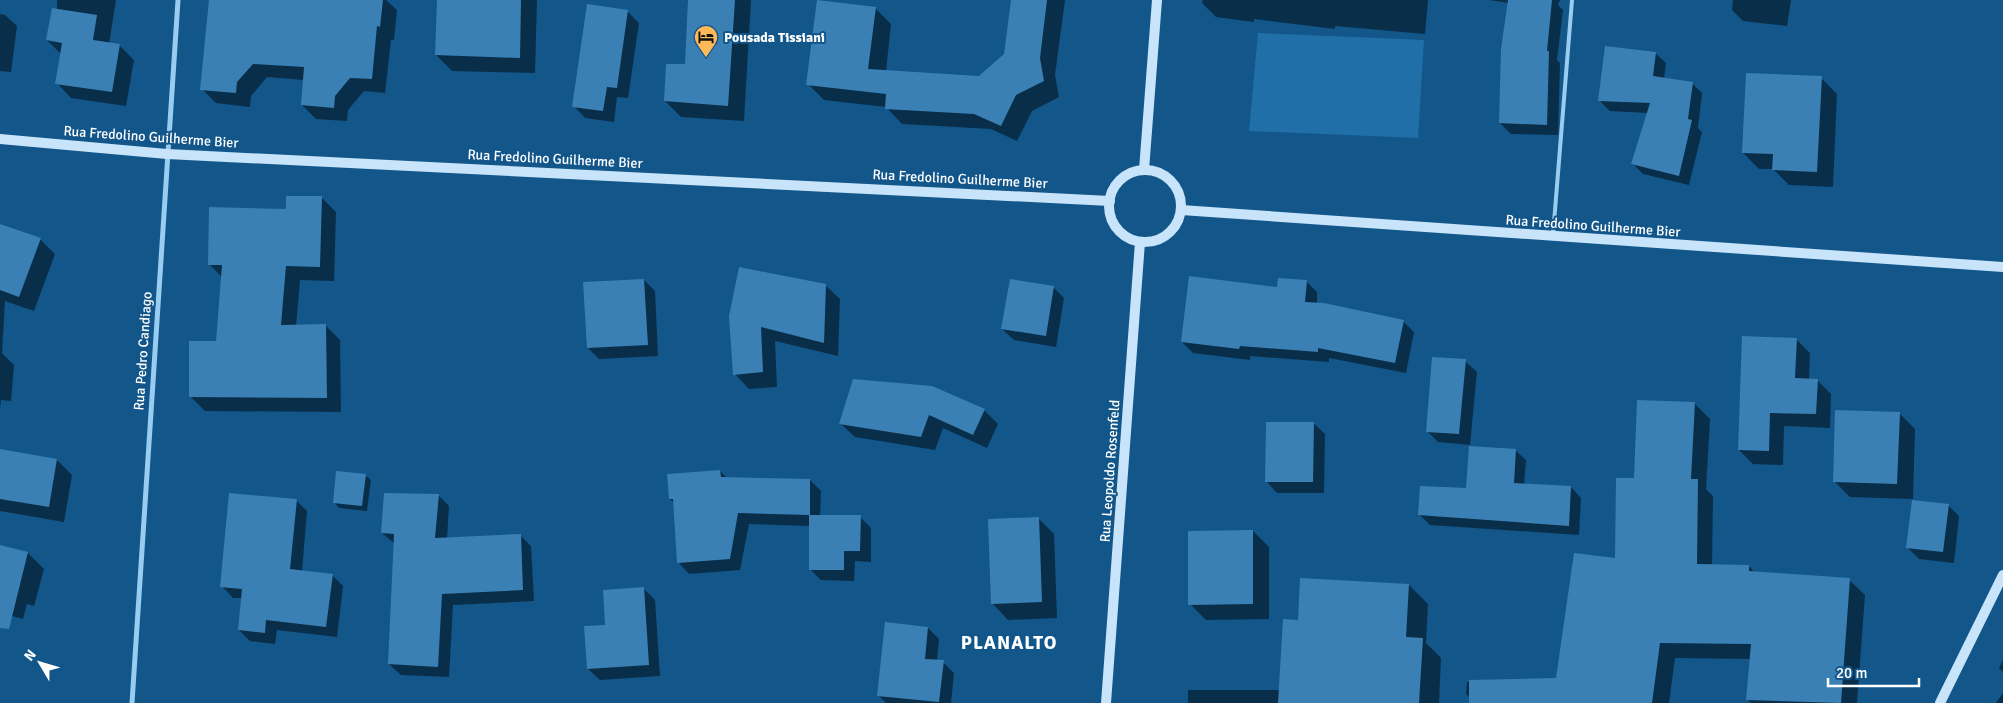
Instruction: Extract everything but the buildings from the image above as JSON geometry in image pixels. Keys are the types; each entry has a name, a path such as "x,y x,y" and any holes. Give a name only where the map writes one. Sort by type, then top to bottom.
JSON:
{"street":[{"name":"Rua Pedro Candiago","path":"132,703 178,0"},
{"path":"1144,170 1157,0"},
{"name":"Rua Fredolino Guilherme Bier","path":"0,139 167,154 1110,201"},
{"path":"1144,170 1156,172 1168,178 1176,187 1180,198 1181,210 1172,231 1152,242 1140,242 1129,239 1113,223 1110,212 1110,201 1114,189 1122,179 1132,173 1144,170"},
{"name":"Rua Fredolino Guilherme Bier","path":"1181,210 2003,267"},
{"name":"Rua Leopoldo Rosenfeld","path":"1106,703 1140,242"},
{"path":"1940,703 2003,575"}],"lane":[{"path":"1553,237 1572,0"}],"shaded area":[{"path":"1258,33 1424,40 1418,138 1249,131"}],"place":[{"name":"Pousada Tissiani","path":"706,58"}],"district":[{"name":"PLANALTO","path":"1009,643"}]}
